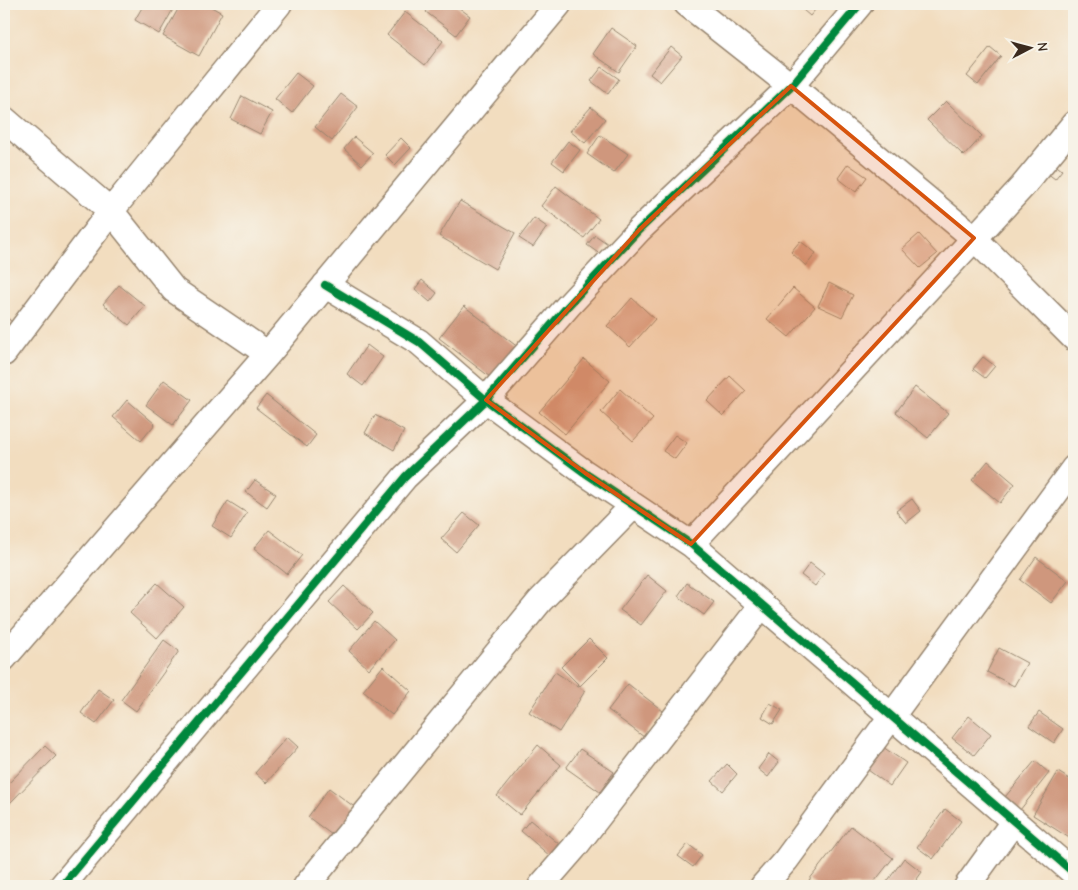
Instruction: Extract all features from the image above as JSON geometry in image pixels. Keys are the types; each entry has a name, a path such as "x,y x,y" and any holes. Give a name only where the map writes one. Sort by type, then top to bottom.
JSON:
{"street":[{"path":"4,353 111,212 279,4"},
{"path":"4,658 268,354 559,4"},
{"path":"687,4 790,86 974,238 1074,338"},
{"path":"69,884 405,477 486,400 568,306 639,230 790,86 860,4"},
{"path":"4,119 111,212 174,290 268,354"},
{"path":"691,544 1022,187 1074,124"},
{"path":"325,285 419,342 486,400 585,474 691,544 1074,873"},
{"path":"763,886 786,860 1074,468"},
{"path":"306,886 540,601 632,506"},
{"path":"541,886 574,848 762,605"},
{"path":"967,886 1014,821"}],"highlighted area":[{"path":"791,86 974,238 691,544 585,473 486,400 639,230"}],"building":[{"path":"144,4 176,4 159,34 135,20"},
{"path":"181,4 206,4 222,13 199,56 163,36"},
{"path":"432,4 454,4 470,16 456,35 426,12"},
{"path":"796,4 820,4 810,16"},
{"path":"405,12 443,41 425,65 387,35"},
{"path":"611,28 637,46 619,72 593,54"},
{"path":"671,47 682,56 660,82 650,74"},
{"path":"990,47 1001,56 978,85 967,76"},
{"path":"602,67 619,79 608,94 591,81"},
{"path":"296,73 313,86 292,113 275,99"},
{"path":"341,94 358,107 332,141 315,127"},
{"path":"242,96 272,112 260,134 231,119"},
{"path":"946,101 982,136 964,156 927,120"},
{"path":"591,107 605,119 585,143 570,131"},
{"path":"600,135 628,154 614,173 587,154"},
{"path":"354,137 373,153 362,165 344,149"},
{"path":"401,138 411,148 395,165 385,155"},
{"path":"568,141 580,150 564,171 552,162"},
{"path":"848,164 867,177 856,192 838,178"},
{"path":"1054,164 1062,170 1055,179 1047,173"},
{"path":"556,186 599,219 584,238 541,206"},
{"path":"460,201 515,233 495,269 439,236"},
{"path":"534,218 547,227 533,247 519,238"},
{"path":"919,234 937,254 920,268 902,249"},
{"path":"595,235 608,244 601,255 587,245"},
{"path":"800,241 816,253 806,266 791,252"},
{"path":"422,280 437,293 430,302 415,289"},
{"path":"829,283 853,295 842,317 818,306"},
{"path":"119,285 145,306 129,325 103,304"},
{"path":"793,288 815,307 789,337 767,319"},
{"path":"632,298 655,319 630,347 607,326"},
{"path":"464,306 519,348 494,380 439,338"},
{"path":"4,315 12,322 4,332"},
{"path":"367,345 383,357 363,386 347,374"},
{"path":"983,357 995,366 985,378 973,369"},
{"path":"584,359 610,381 565,434 539,412"},
{"path":"730,376 746,391 723,416 707,401"},
{"path":"164,380 192,400 173,425 146,405"},
{"path":"915,387 948,413 928,438 896,412"},
{"path":"620,389 653,419 633,441 601,412"},
{"path":"266,395 316,435 307,447 256,408"},
{"path":"127,400 155,424 141,441 113,417"},
{"path":"375,415 404,431 394,450 365,433"},
{"path":"675,435 687,443 675,459 663,451"},
{"path":"988,461 1015,484 1000,503 972,480"},
{"path":"255,480 276,494 267,507 246,492"},
{"path":"912,499 921,511 906,523 896,511"},
{"path":"228,501 247,513 231,538 212,526"},
{"path":"464,513 479,525 456,552 441,539"},
{"path":"269,530 302,555 287,574 254,548"},
{"path":"1036,557 1068,581 1051,603 1020,580"},
{"path":"810,563 824,574 815,586 801,575"},
{"path":"647,575 667,591 641,625 620,610"},
{"path":"157,583 184,607 157,638 130,613"},
{"path":"687,583 714,602 704,615 678,596"},
{"path":"344,586 373,613 358,629 329,602"},
{"path":"374,621 395,640 369,669 349,651"},
{"path":"589,639 608,658 580,686 561,667"},
{"path":"164,640 179,651 136,711 121,700"},
{"path":"999,648 1027,663 1014,686 987,672"},
{"path":"383,666 411,691 392,715 363,691"},
{"path":"555,672 585,691 559,732 529,712"},
{"path":"628,684 663,711 644,737 608,710"},
{"path":"98,689 114,700 96,724 81,713"},
{"path":"770,703 782,710 773,724 762,717"},
{"path":"1039,712 1063,729 1054,743 1029,726"},
{"path":"969,716 991,734 974,755 952,738"},
{"path":"287,737 298,747 266,783 255,773"},
{"path":"538,745 561,765 520,815 497,796"},
{"path":"45,746 56,756 7,806 4,803 4,788"},
{"path":"883,747 906,763 890,786 868,770"},
{"path":"580,749 614,772 600,792 566,768"},
{"path":"769,754 779,762 768,777 758,769"},
{"path":"1035,761 1049,773 1020,810 1005,797"},
{"path":"727,764 737,774 723,791 712,781"},
{"path":"1058,772 1074,782 1074,834 1071,839 1033,815"},
{"path":"329,788 361,812 340,841 308,817"},
{"path":"945,809 961,821 933,859 917,847"},
{"path":"530,820 559,844 550,856 521,831"},
{"path":"851,826 893,858 871,886 818,886 809,880"},
{"path":"688,844 702,855 693,867 678,856"},
{"path":"904,858 922,872 912,886 884,886"}],"cycle path":[{"path":"62,886 405,477 486,400 568,306 639,230 791,86 860,4"},
{"path":"325,285 419,342 486,400 585,473 691,544 1074,873"}]}
